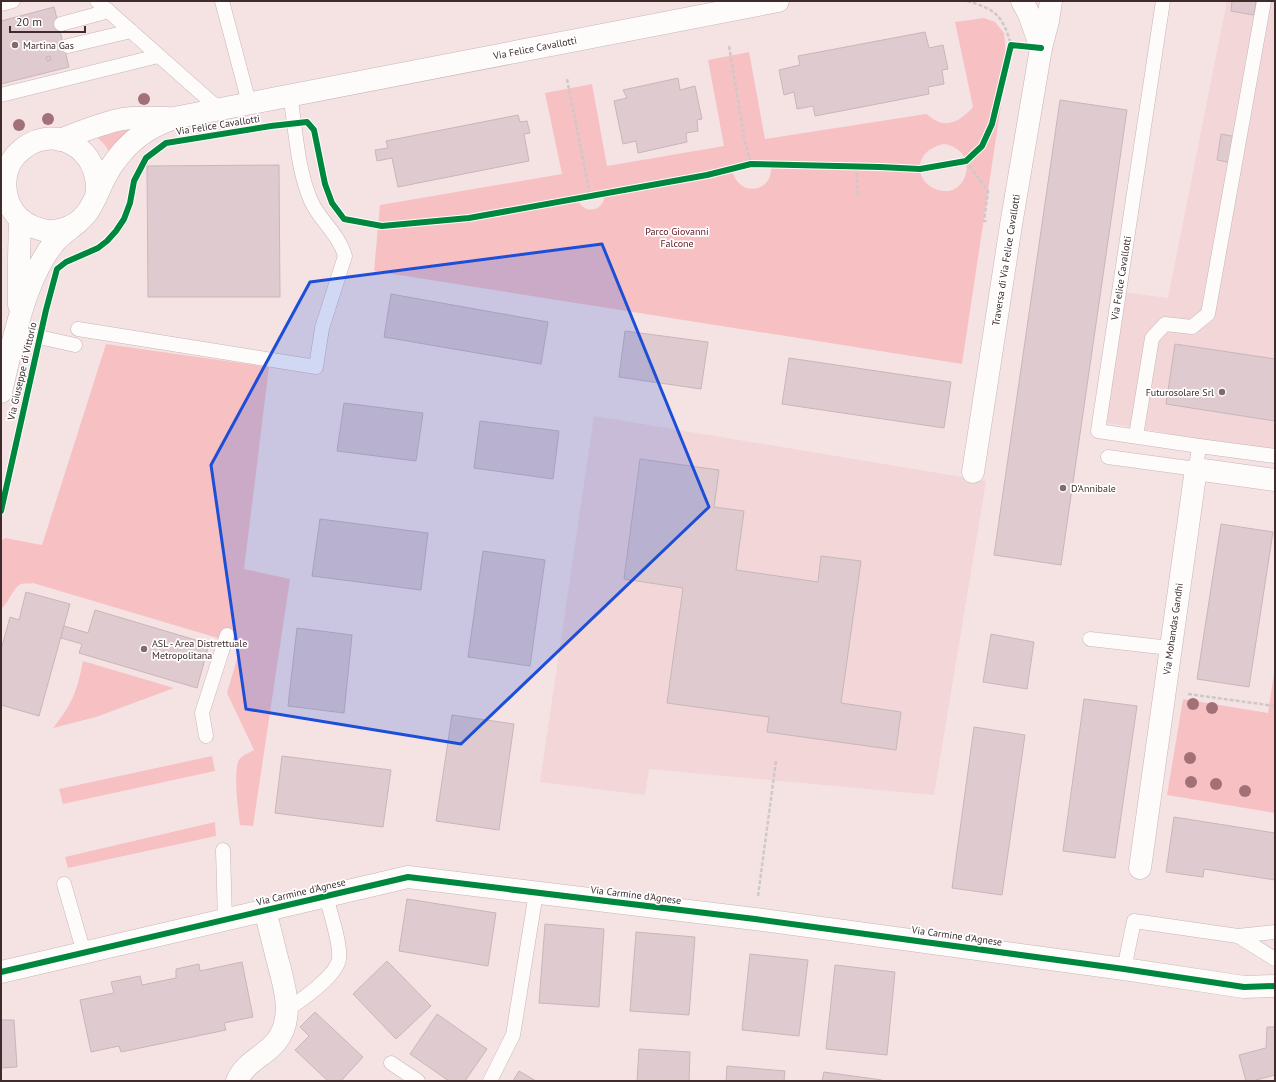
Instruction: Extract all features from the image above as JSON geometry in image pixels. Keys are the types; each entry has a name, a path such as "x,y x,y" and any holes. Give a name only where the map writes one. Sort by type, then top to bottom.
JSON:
{"street":[{"name":"Via Felice Cavallotti","path":"96,196 108,171 133,141 152,127 174,118 778,1"},
{"path":"1022,1 1029,14 1042,48"},
{"name":"Traversa di Via Felice Cavallotti","path":"973,472 1011,225 1051,1"},
{"name":"Via Felice Cavallotti","path":"60,140 91,128 122,119 174,118"},
{"path":"50,138 60,140 78,147 90,161 97,178 96,196 91,208 83,219 72,226 59,230 45,231 32,227 20,220 4,198 6,172 12,159 11,149 50,138"},
{"name":"Via Giuseppe di Vittorio","path":"1,392 18,324 38,268 54,242 83,219"},
{"name":"Via Giuseppe di Vittorio","path":"18,324 20,220"},
{"path":"1196,468 1275,480"},
{"name":"Via Mohandas Gandhi","path":"1140,868 1196,468"},
{"name":"Via Carmine d'Agnese","path":"1,972 408,877 755,918 1244,987 1275,986"},
{"path":"237,1081 249,1063 275,1043 284,1030 287,1010 286,994 265,910"}],"lane":[{"path":"1,4 13,1"},
{"path":"97,1 219,109"},
{"path":"222,1 249,103"},
{"name":"Via Felice Cavallotti","path":"1164,1 1098,431 1275,456"},
{"path":"1136,436 1152,338 1165,324 1192,327 1208,314 1264,1"},
{"path":"61,24 109,11"},
{"path":"68,46 131,31"},
{"path":"1,95 158,56"},
{"path":"78,328 316,367 322,328 345,256 343,248 312,203 306,187 301,169 290,95"},
{"path":"18,324 75,345"},
{"path":"1108,457 1196,468 1199,446"},
{"path":"206,736 202,713 227,635"},
{"path":"1090,639 1170,648"},
{"path":"223,850 225,920"},
{"path":"64,884 84,953"},
{"path":"490,1081 513,1035 536,893"},
{"path":"287,1010 319,987 336,968 339,960 339,948 326,896"},
{"path":"1124,969 1134,921 1238,936 1275,932"},
{"path":"1238,936 1275,959"},
{"path":"391,1063 418,1081"}],"path":[{"path":"966,1 983,6 999,16 1007,29 1010,49 1042,48"},
{"path":"729,46 745,142 751,165"},
{"path":"567,79 590,195"},
{"path":"959,163 966,161 971,156"},
{"path":"966,161 988,191 984,221 1011,225"},
{"path":"849,166 864,167"},
{"path":"856,167 858,197"},
{"path":"584,197 598,194"},
{"path":"1164,690 1275,706"},
{"path":"755,918 776,761"}],"highlighted area":[{"path":"602,244 709,507 461,744 246,709 211,465 310,282"}],"shaded area":[{"path":"1227,1 1275,1 1275,452 1102,422 1121,292 1168,298"},
{"path":"594,416 986,481 934,795 649,769 645,795 540,782"}],"green space":[{"name":"Parco Giovanni Falcone","path":"984,18 995,22 1004,33 1007,65 962,364 374,271 380,205 562,174 545,93 592,84 607,166 724,146 708,60 749,52 765,139 926,114 942,123 947,123 961,118 973,107 955,22","holes":["944,144 956,148 963,155 966,164 966,173 963,181 957,187 948,191 938,190 931,187 923,179 920,171 920,165 924,155 933,148","751,164 771,165 770,175 767,182 761,187 754,189 741,185 735,178 732,169","605,193 601,204 598,208 593,209 584,207 580,204 577,198"]},
{"path":"139,124 111,155 105,145 95,135"},
{"path":"106,344 269,367 244,569 290,579 253,826 240,825 236,773 240,758 254,750 227,693 241,645 33,583 18,586 1,609 1,541 5,538 42,545"},
{"path":"83,661 174,688 96,717 53,728 70,704 79,681"},
{"path":"1275,667 1275,813 1167,795 1183,699 1268,713"},
{"path":"212,756 215,771 63,804 59,789"},
{"path":"215,822 216,836 68,868 65,857"}],"building":[{"path":"1232,1 1256,1 1254,15 1231,11"},
{"path":"54,7 69,67 1,84 1,21"},
{"path":"925,32 929,48 943,45 948,69 942,70 944,84 928,87 929,94 815,116 813,106 797,109 794,92 784,95 779,70 800,65 798,56"},
{"path":"50,56 51,60 47,61 46,57"},
{"path":"678,78 680,90 695,86 702,119 697,120 698,131 686,133 687,142 638,153 636,141 623,144 614,101 627,98 623,90"},
{"path":"1060,100 1127,110 1061,565 994,555"},
{"path":"518,115 520,122 527,121 530,133 524,134 529,161 398,187 392,158 377,161 375,150 388,148 386,141"},
{"path":"1221,134 1237,137 1233,163 1217,160"},
{"path":"279,165 280,297 148,297 147,166"},
{"path":"391,294 548,322 541,364 384,337"},
{"path":"625,331 708,342 701,389 619,377"},
{"path":"1175,344 1275,359 1275,421 1166,404"},
{"path":"789,358 951,382 944,428 782,404"},
{"path":"344,403 423,413 416,461 337,451"},
{"path":"480,421 559,431 553,479 474,468"},
{"path":"640,459 719,470 714,507 744,511 736,570 818,582 821,556 861,561 841,703 901,712 896,750 767,732 769,717 667,703 683,588 624,579"},
{"path":"320,519 428,533 421,590 312,576"},
{"path":"1221,524 1273,532 1249,687 1197,679"},
{"path":"483,551 545,560 530,666 468,657"},
{"path":"26,592 70,604 39,716 1,705 1,650 10,617 19,620"},
{"name":"ASL - Area Distrettuale Metropolitana","path":"95,610 209,644 197,688 79,653 82,644 61,638 64,626 88,633"},
{"path":"297,628 352,635 344,713 288,706"},
{"path":"991,634 1034,642 1027,689 983,682"},
{"path":"1084,699 1137,706 1115,858 1063,851"},
{"path":"452,715 514,724 499,830 436,821"},
{"path":"974,727 1025,735 1002,895 952,888"},
{"path":"282,756 391,770 383,827 275,813"},
{"path":"1174,817 1275,833 1275,880 1204,869 1203,877 1166,872"},
{"path":"407,899 496,913 488,966 399,951"},
{"path":"545,924 604,929 599,1007 539,1003"},
{"path":"636,932 695,937 689,1015 630,1011"},
{"path":"750,954 808,960 799,1036 742,1030"},
{"path":"387,961 431,1006 396,1039 353,994"},
{"path":"242,962 253,1017 224,1023 226,1030 121,1052 119,1046 91,1052 80,1000 114,993 111,982 140,976 142,985 176,978 176,969 199,964 200,971"},
{"path":"835,965 895,972 887,1055 826,1049"},
{"path":"315,1012 363,1057 341,1081 328,1081 295,1050 309,1036 300,1027"},
{"path":"437,1014 487,1049 465,1081 449,1081 410,1054"},
{"path":"1,1020 14,1020 17,1067 1,1068"},
{"path":"1267,1027 1275,1027 1275,1075 1252,1081 1246,1081 1239,1055 1266,1048"},
{"path":"639,1049 690,1052 689,1081 637,1081"},
{"path":"727,1066 785,1071 784,1081 726,1081"},
{"path":"519,1071 536,1081 513,1081"},
{"path":"824,1072 882,1080 882,1081 822,1081"}],"cycle path":[{"path":"1,511 46,310 57,269 66,262 98,248 116,231 124,219 130,203 134,181 146,158 166,143 271,126 307,122 314,130 325,184 332,203 344,219 382,226 469,218 707,175 751,164 920,169 966,161 982,146 992,124 1011,45 1041,48"},
{"path":"1,972 408,877 755,919 1124,969 1244,987 1275,986"}],"place":[{"name":"Martina Gas","path":"15,45"},
{"name":"Futurosolare Srl","path":"1222,392"},
{"name":"D'Annibale","path":"1063,488"},
{"name":"ASL - Area Distrettuale Metropolitana","path":"144,649"}]}
